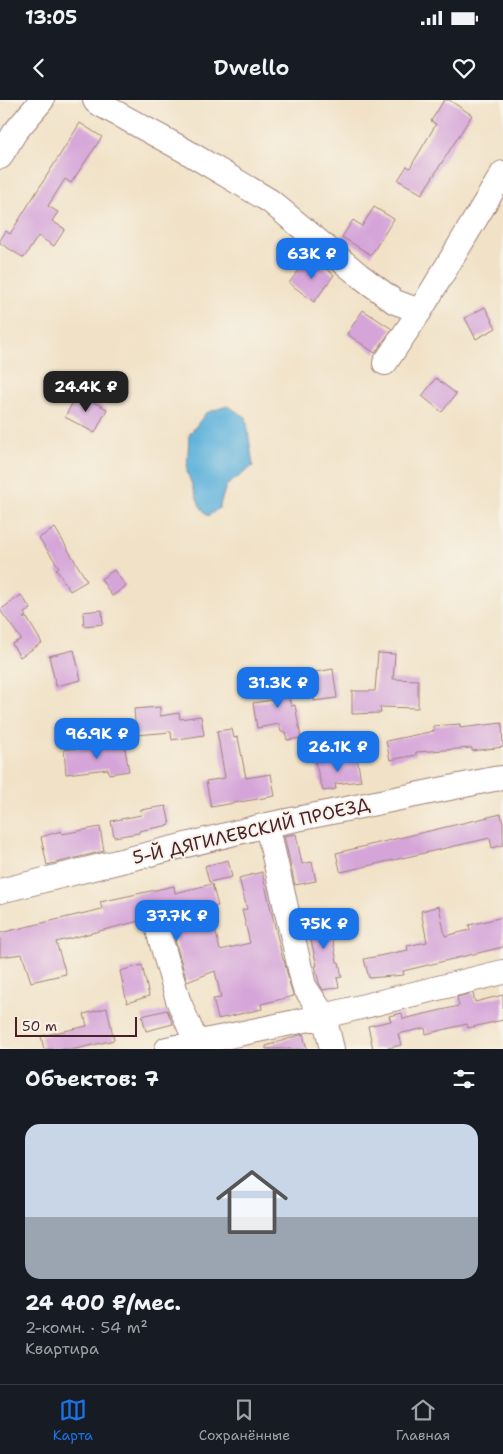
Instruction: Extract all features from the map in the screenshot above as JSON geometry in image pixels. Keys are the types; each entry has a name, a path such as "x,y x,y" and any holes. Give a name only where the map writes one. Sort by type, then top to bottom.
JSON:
{"street":[{"path":"0,157 15,132 42,100"},
{"path":"94,100 184,150 270,202 395,302 420,311"},
{"path":"385,363 420,311 503,173"},
{"name":"5-Й ДЯГИЛЕВСКИЙ ПРОЕЗД","path":"0,891 267,825 503,778"},
{"path":"267,825 304,986 324,1016 332,1049"},
{"path":"158,930 178,1000 197,1046"},
{"path":"167,1049 197,1046 503,972"}],"water":[{"path":"227,406 246,417 253,466 226,486 219,508 208,516 200,506 187,472 189,435 206,413"}],"building":[{"path":"444,100 449,100 472,115 422,194 398,180 407,166 410,168 436,124 431,121"},
{"path":"80,123 102,137 71,183 65,179 48,206 58,212 52,221 65,229 54,246 38,236 24,258 0,243 0,240 6,231 10,234"},
{"path":"374,207 394,219 371,255 342,237 353,220 362,226"},
{"path":"317,262 334,275 314,302 289,283 304,263 311,269"},
{"path":"485,307 496,328 476,339 465,318"},
{"path":"363,310 392,329 375,353 347,334"},
{"path":"436,378 456,394 442,412 422,396"},
{"path":"77,394 107,409 95,433 65,417"},
{"path":"55,528 87,581 70,591 56,569 59,567 39,538"},
{"path":"114,570 126,586 112,596 101,579"},
{"path":"21,595 31,609 24,613 26,616 23,618 27,618 42,643 20,657 12,644 21,639 0,610"},
{"path":"102,610 103,624 84,626 83,612"},
{"path":"74,650 81,680 56,686 49,656"},
{"path":"378,653 395,654 393,679 418,680 418,708 380,707 381,713 352,714 352,691 375,691"},
{"path":"333,669 337,698 314,701 310,673"},
{"path":"282,673 291,706 295,705 301,738 287,740 285,732 281,732 279,724 257,728 253,703 273,700 266,677"},
{"path":"160,707 160,716 179,713 180,719 201,716 204,735 172,740 171,732 136,735 134,709"},
{"path":"502,723 503,747 472,751 472,748 416,752 416,755 390,760 386,741 434,731 433,726 460,724 460,728"},
{"path":"232,729 234,738 238,737 246,778 271,774 275,796 211,807 206,781 225,778 217,731"},
{"path":"124,744 129,771 109,774 108,769 66,774 64,750 93,747 93,750"},
{"path":"357,757 361,781 335,784 336,789 323,791 315,762 329,759 330,762"},
{"path":"166,806 170,825 114,837 111,821 141,815 140,810"},
{"path":"501,814 503,845 492,848 490,838 341,872 340,870 336,853"},
{"path":"100,827 104,851 47,865 41,837 61,831 62,834"},
{"path":"296,834 302,864 312,862 316,881 295,885 284,836"},
{"path":"228,860 232,877 209,882 205,866"},
{"path":"262,872 283,960 294,996 261,1004 262,1009 218,1019 213,999 221,998 215,971 187,982 171,926 167,920 161,917 56,942 66,974 31,982 22,954 0,957 0,933 102,909 100,902 174,886 175,893 212,884 218,906 210,907 220,950 250,943 242,910 247,909 239,878"},
{"path":"439,906 445,936 470,930 469,925 503,917 503,947 403,971 404,975 369,978 364,959 408,950 407,946 427,942 421,911"},
{"path":"329,910 337,962 339,962 342,977 337,978 339,987 323,990 319,983 305,915"},
{"path":"142,965 149,996 127,1003 120,971"},
{"path":"473,993 475,1002 503,995 503,1020 468,1028 467,1024 426,1034 425,1028 398,1034 401,1045 384,1049 373,1049 368,1026 391,1021 389,1016 402,1013 403,1019 459,1006 457,997"},
{"path":"107,1008 114,1040 76,1049 44,1049 41,1036 87,1026 84,1014"},
{"path":"167,1010 173,1024 146,1031 142,1016"},
{"path":"303,1034 307,1049 266,1049 266,1046"}]}
